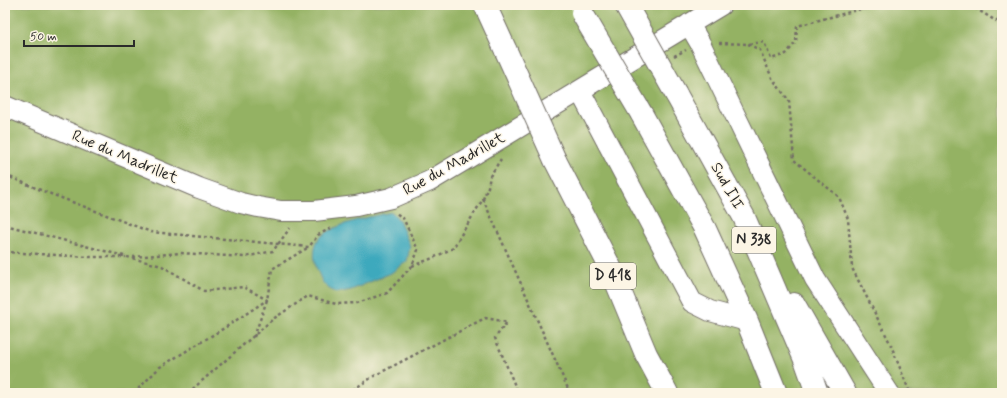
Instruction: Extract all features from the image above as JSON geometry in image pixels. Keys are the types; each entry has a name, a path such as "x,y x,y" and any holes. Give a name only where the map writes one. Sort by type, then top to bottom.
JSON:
{"highway":[{"name":"D 418","path":"485,5 555,160 610,267 646,354 667,393"},
{"name":"Sud III","path":"626,5 744,217 806,362 817,393"},
{"name":"N 338","path":"579,9 641,113 705,230 747,321 776,393"},
{"path":"744,217 845,393"}],"street":[{"name":"Rue du Madrillet","path":"5,106 199,188 241,203 281,211 314,211 391,198 430,181 721,5"},
{"path":"689,24 700,43 815,279 889,393"},
{"path":"580,91 692,302 710,312 747,321"}],"path":[{"path":"970,5 996,21 1002,16"},
{"path":"700,43 718,45 748,44 760,50 772,78 789,101 794,160 839,197 848,219 852,268 890,342 910,393"},
{"path":"412,266 434,258 453,248 483,199 488,187 490,176 502,158"},
{"path":"483,199 570,393"},
{"path":"188,393 273,319 308,296 336,304 357,303 387,293 412,266 418,250 402,218 393,211"},
{"path":"5,225 162,266 204,291 244,287 267,300"},
{"path":"5,252 89,257 130,257 180,254 245,257 273,251 279,244"},
{"path":"254,337 267,300 272,270 309,247"},
{"path":"134,393 160,367 267,300"},
{"path":"348,393 374,376 484,318 507,322 495,338 518,393"}],"green space":[{"path":"5,5 1002,5 1002,393 5,393"}],"water":[{"path":"392,212 399,220 410,246 407,261 391,273 351,290 336,293 325,285 321,280 315,264 314,257 316,243 318,240 332,229 342,225 363,218"}]}
